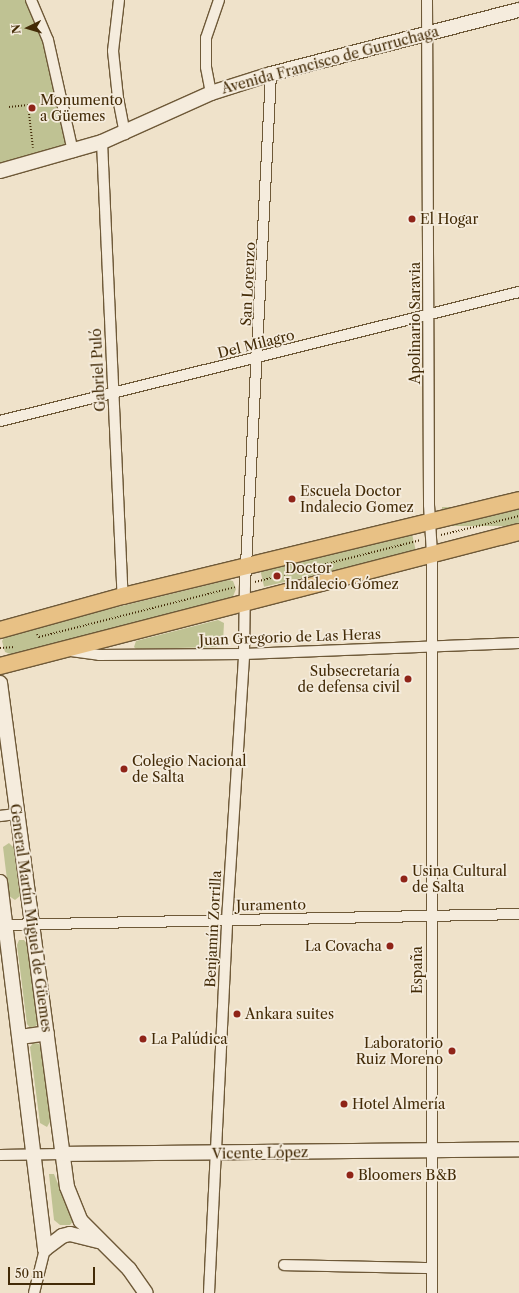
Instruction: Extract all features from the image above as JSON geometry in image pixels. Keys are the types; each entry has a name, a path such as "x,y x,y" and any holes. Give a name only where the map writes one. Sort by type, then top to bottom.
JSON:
{"main road":[{"name":"Avenida Francisco de Gurruchaga","path":"0,171 72,152 125,134 211,93 271,74 519,10"},
{"path":"0,630 123,596 247,567 430,530 519,500"},
{"path":"0,666 245,601 519,532"},
{"name":"General Martín Miguel de Güemes","path":"0,683 67,1187 81,1221 129,1270 146,1293"},
{"name":"General Martín Miguel de Güemes","path":"0,882 3,925 20,1037 45,1249"},
{"path":"20,1037 47,1033"},
{"name":"Vicente López","path":"63,1154 519,1149"},
{"path":"45,1249 62,1236 70,1234 100,1242"}],"street":[{"path":"31,0 48,40 55,64 72,152"},
{"path":"119,0 113,51 118,98 125,134"},
{"path":"211,93 206,68 206,38 219,0"},
{"name":"Apolinario Saravia","path":"427,0 430,530 432,554 430,646"},
{"name":"San Lorenzo","path":"247,567 271,74"},
{"name":"Gabriel Puló","path":"102,142 123,596"},
{"name":"Del Milagro","path":"0,421 258,358 429,313 519,292"},
{"name":"Benjamín Zorrilla","path":"209,1293 227,920 244,654 245,585 247,567"},
{"name":"Juan Gregorio de Las Heras","path":"61,650 99,655 244,654 430,646 519,644"},
{"name":"España","path":"430,646 432,1293"},
{"path":"0,816 17,814"},
{"name":"Juramento","path":"3,925 519,914"},
{"name":"Vicente López","path":"0,1155 63,1154"},
{"name":"General Martín Miguel de Güemes","path":"34,1293 45,1249"},
{"path":"284,1265 432,1268"}],"path":[{"path":"9,107 28,105 33,150"},
{"path":"35,632 39,637 245,585 430,530 519,516"}],"green space":[{"name":"Monumento a Güemes","path":"0,0 31,0 34,6 73,152 0,171"},
{"path":"442,507 519,507 519,526 442,526"},
{"path":"412,534 416,552 264,587 260,569"},
{"path":"228,580 233,581 236,589 232,599 15,656 5,652 2,641 7,634"},
{"path":"218,620 224,623 223,642 216,647 136,649 134,647 136,641"},
{"path":"9,843 14,848 20,896 15,900 9,896 3,847"},
{"path":"19,940 24,940 28,945 38,1024 31,1029 27,1024 17,945"},
{"path":"34,1042 41,1045 51,1120 47,1127 40,1123 30,1047"},
{"path":"49,1174 54,1174 73,1221 70,1225 60,1225 54,1220"}],"place":[{"name":"Monumento a Güemes","path":"32,108"},
{"name":"El Hogar","path":"412,219"},
{"name":"Escuela Doctor Indalecio Gomez","path":"292,499"},
{"name":"Doctor Indalecio Gómez","path":"277,576"},
{"name":"Subsecretaría de defensa civil","path":"408,679"},
{"name":"Colegio Nacional de Salta","path":"124,769"},
{"name":"Usina Cultural de Salta","path":"404,879"},
{"name":"La Covacha","path":"390,946"},
{"name":"Ankara suites","path":"237,1014"},
{"name":"La Palúdica","path":"143,1039"},
{"name":"Laboratorio Ruiz Moreno","path":"452,1051"},
{"name":"Hotel Almería","path":"344,1104"},
{"name":"Bloomers B&B","path":"350,1175"}]}
